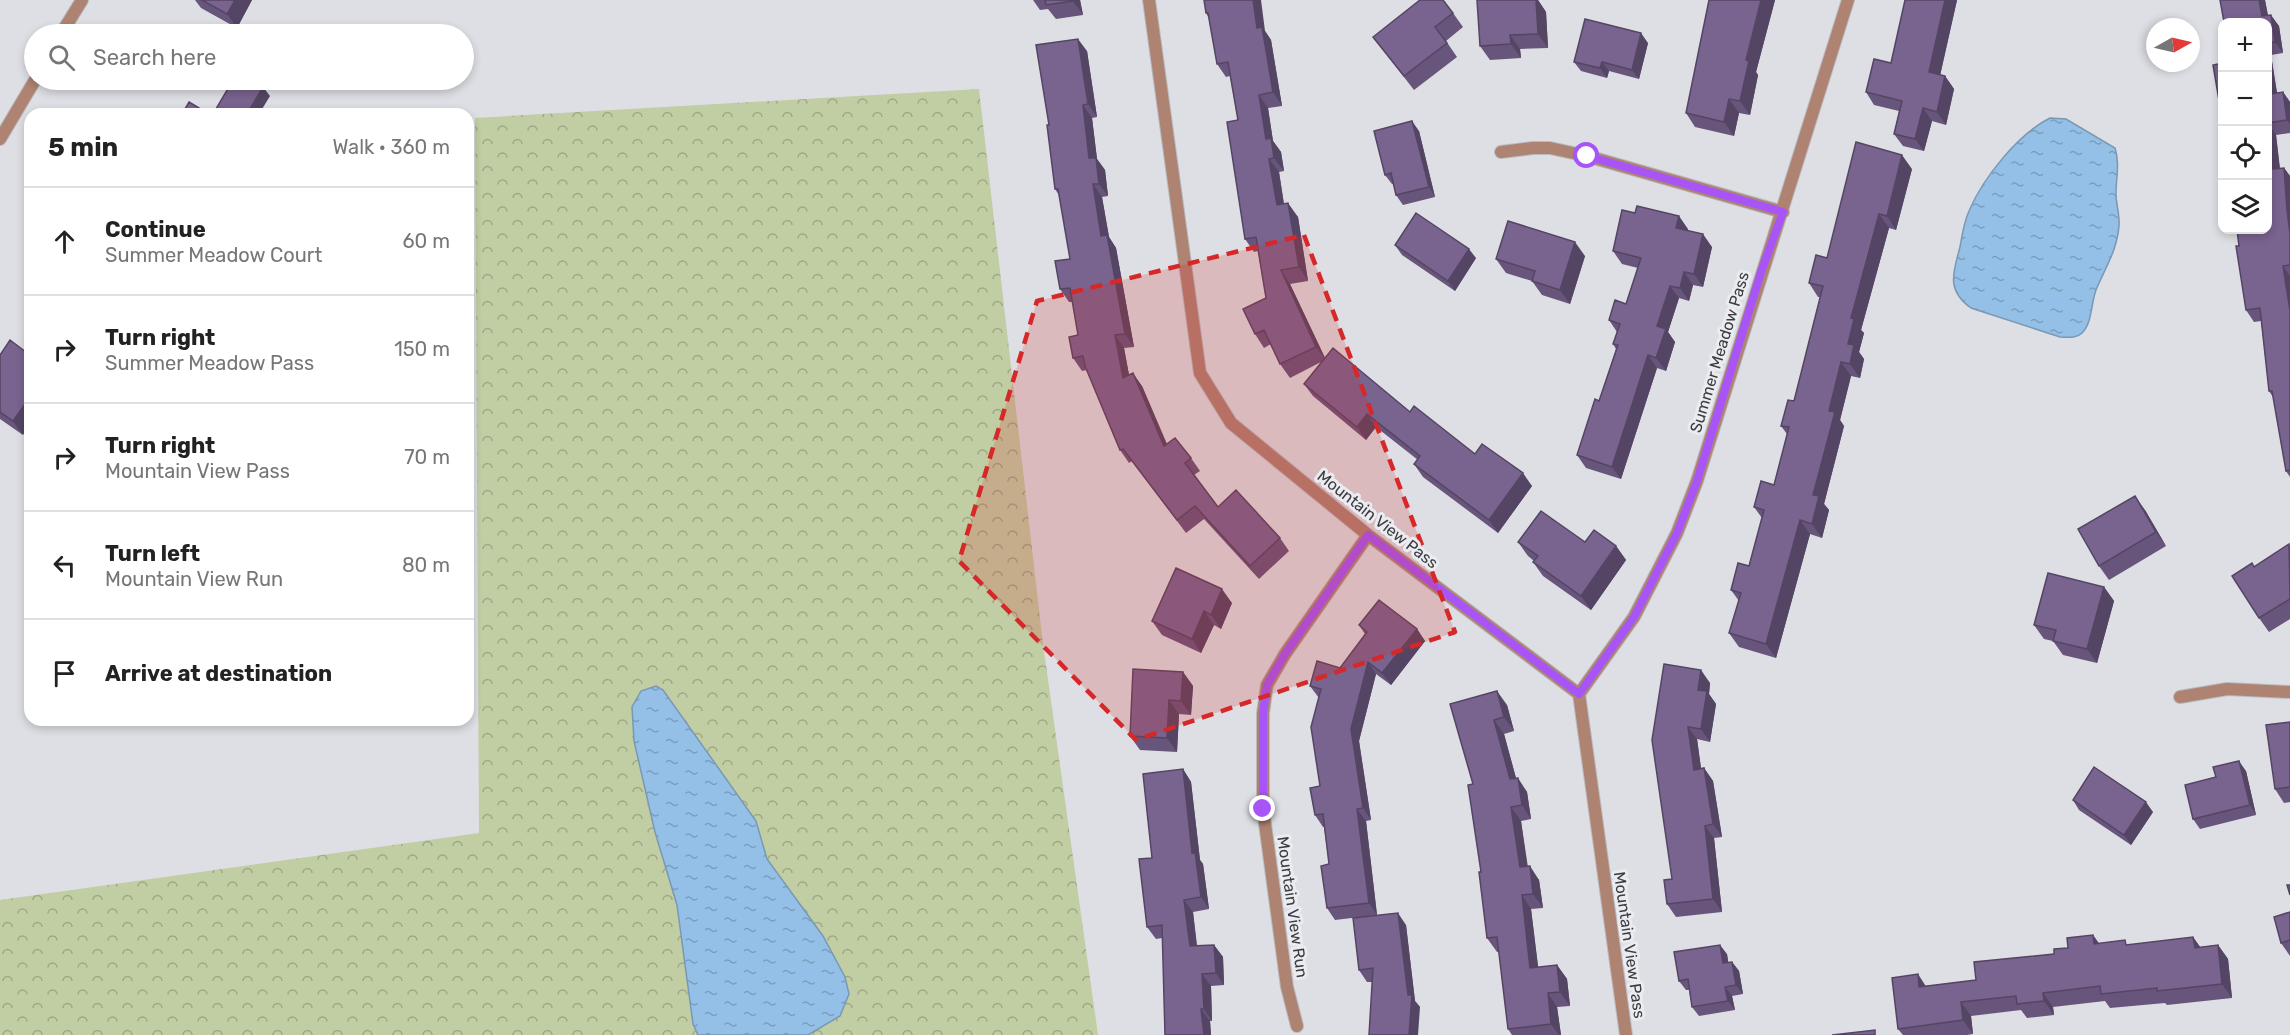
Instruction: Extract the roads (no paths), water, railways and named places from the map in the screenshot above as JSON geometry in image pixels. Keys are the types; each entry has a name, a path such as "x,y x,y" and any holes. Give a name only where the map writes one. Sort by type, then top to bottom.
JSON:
{"street":[{"path":"67,24 82,0"},
{"name":"Mountain View Pass","path":"1149,0 1200,373 1231,423 1368,535 1579,694 1626,1035"},
{"name":"Summer Meadow Pass","path":"1579,694 1634,617 1677,533 1697,481 1848,0"},
{"path":"0,139 29,90"},
{"path":"1501,152 1533,148 1559,150 1783,212"},
{"name":"Mountain View Run","path":"1297,1026 1287,987 1263,809 1263,713 1267,685 1285,654 1368,535"},
{"path":"2180,697 2227,689 2290,692"}],"water":[{"path":"2050,118 2066,119 2115,148 2117,159 2116,194 2119,222 2116,243 2096,290 2088,324 2080,335 2071,337 2060,337 1971,308 1958,295 1954,281 1963,229 1975,198 1992,171 2014,146 2038,125"},
{"path":"656,686 663,690 756,821 767,859 823,936 845,977 849,994 840,1016 808,1035 698,1035 693,1024 677,905 655,832 634,741 632,707 641,691"}]}
